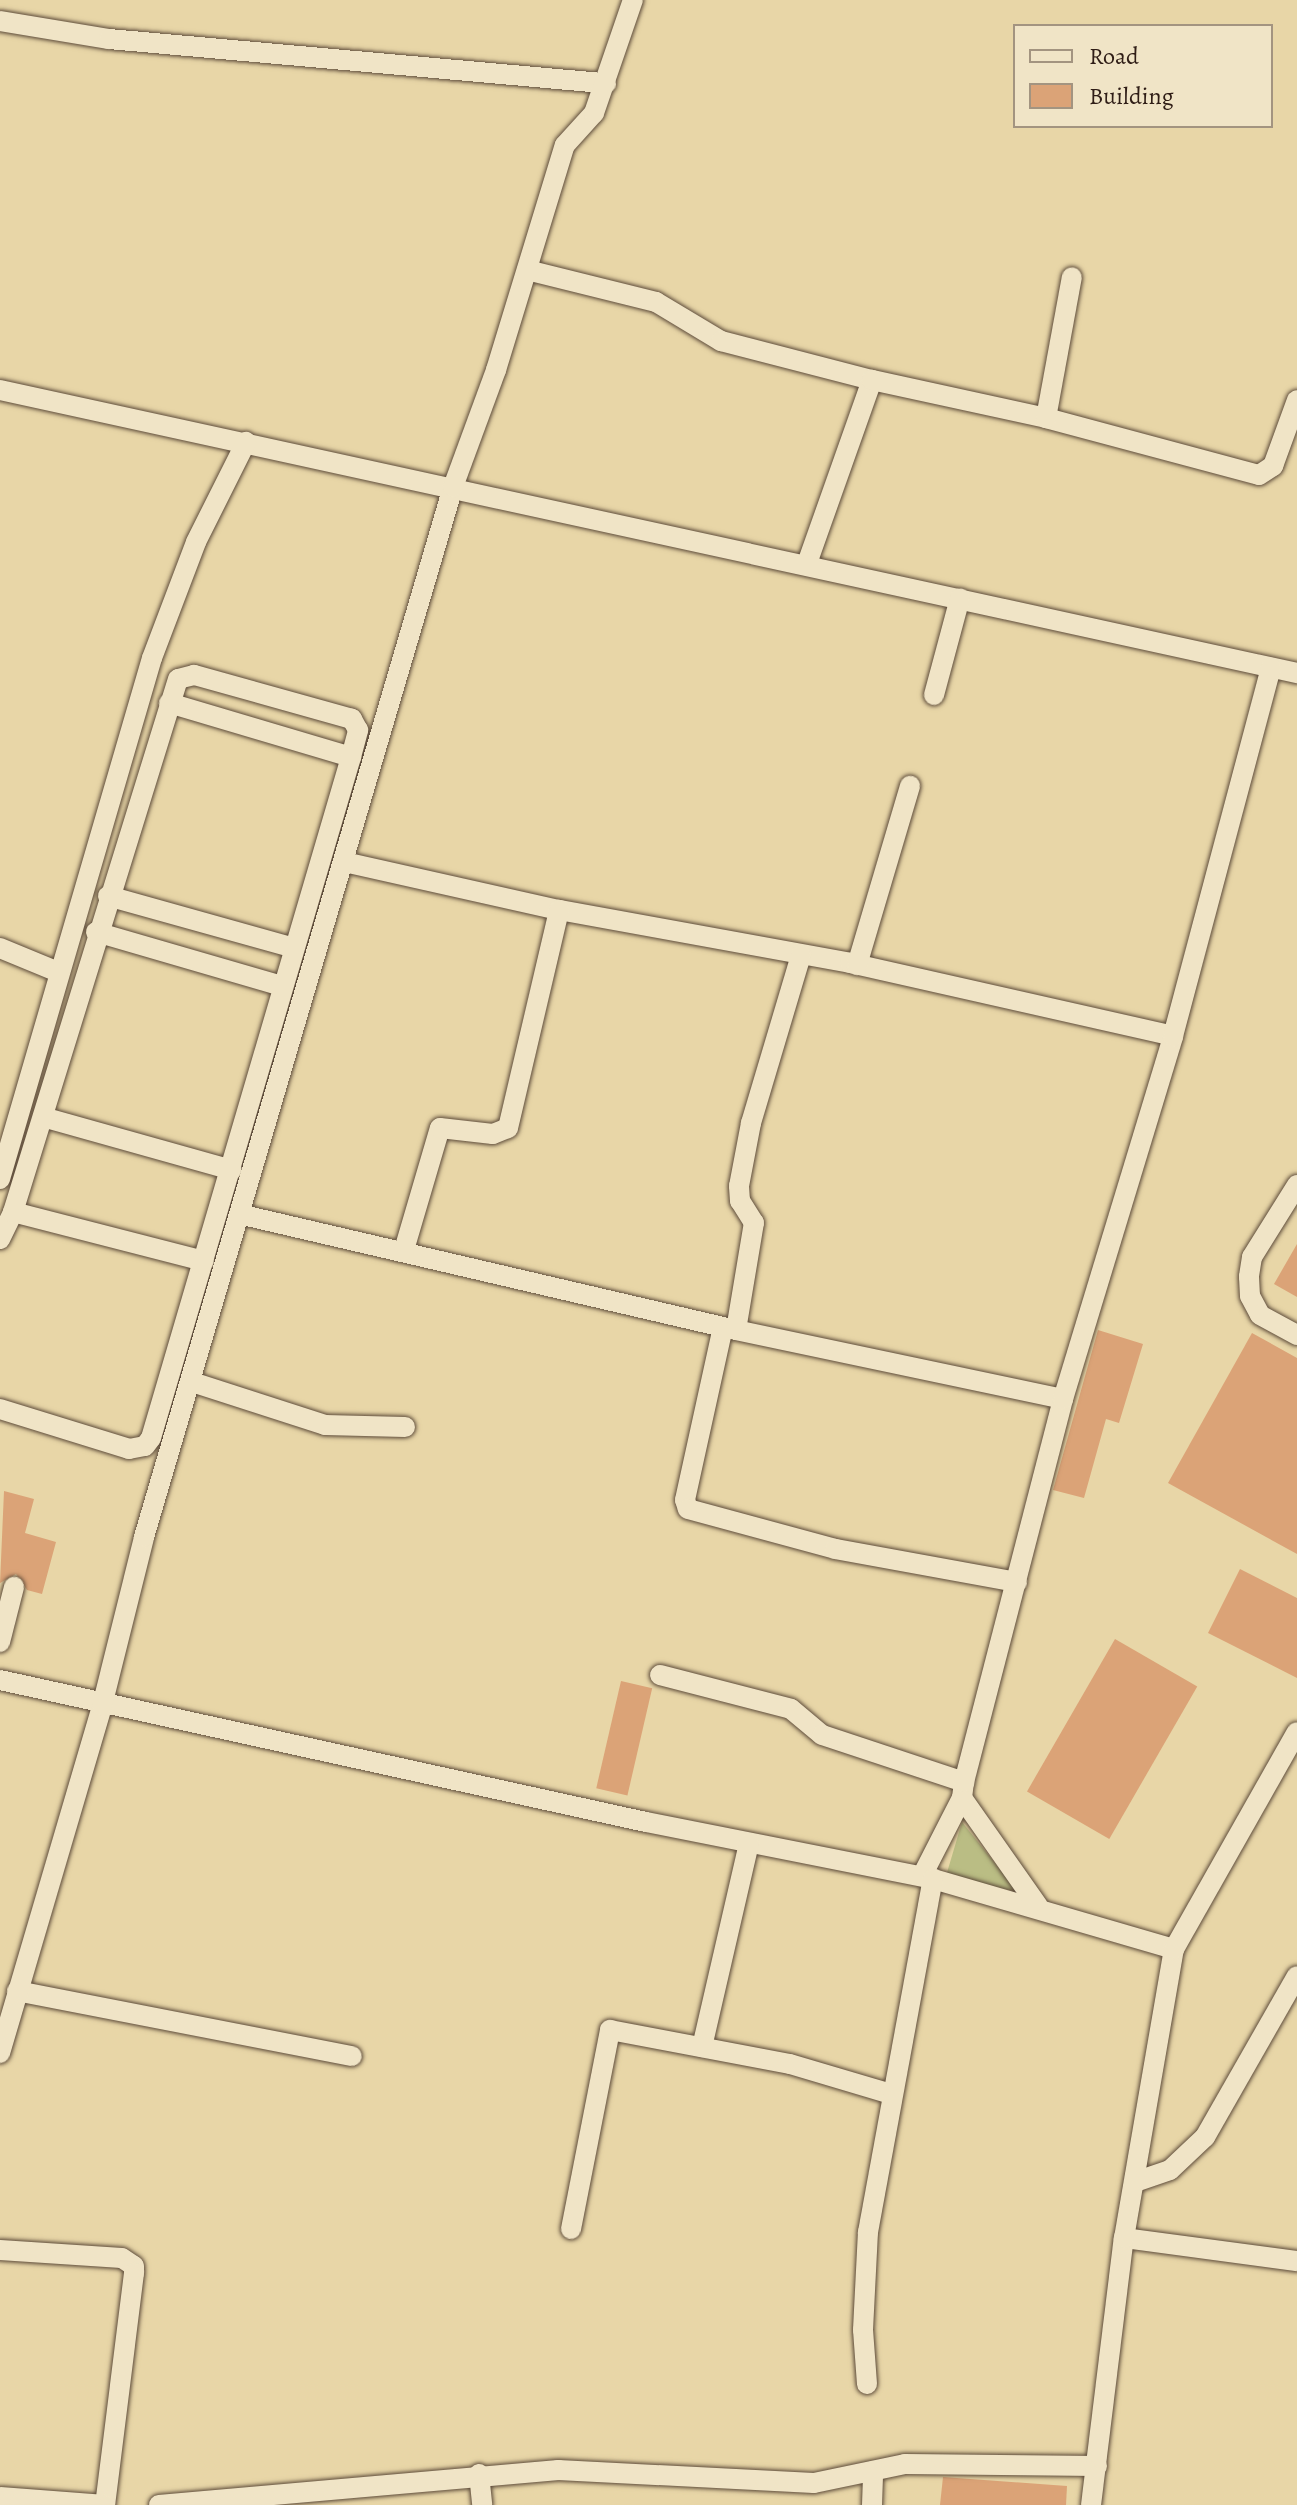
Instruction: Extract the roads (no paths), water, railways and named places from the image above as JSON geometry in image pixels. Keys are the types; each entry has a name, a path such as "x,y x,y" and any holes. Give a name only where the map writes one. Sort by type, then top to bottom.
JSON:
{"street":[{"path":"0,2053 102,1706 144,1537 243,1215 453,487 527,270 565,145 594,113 633,0"},
{"path":"0,21 109,39 606,83"},
{"path":"527,270 656,302 721,341 872,380 1046,418 1259,475 1273,466 1297,400"},
{"path":"1046,418 1072,277"},
{"path":"807,564 872,380"},
{"path":"0,390 1297,673"},
{"path":"0,1179 152,658 196,542 246,442"},
{"path":"934,695 960,598"},
{"path":"867,2384 864,2274 927,1878 963,1790 1063,1399 1173,1036 1271,668"},
{"path":"0,1239 13,1212 96,932 178,679 194,675 352,719 358,730 351,757 282,986 232,1170 145,1446 129,1449 0,1409"},
{"path":"169,703 351,757"},
{"path":"857,965 910,786"},
{"path":"344,862 559,910 857,965 1173,1036"},
{"path":"108,896 294,948"},
{"path":"404,1250 440,1128 493,1134 508,1128 559,910"},
{"path":"96,932 282,986"},
{"path":"0,948 58,972"},
{"path":"801,955 751,1123 739,1186 740,1201 754,1223 685,1500 688,1509 835,1549 1017,1582"},
{"path":"43,1117 232,1170"},
{"path":"1297,1185 1252,1257 1249,1277 1250,1296 1260,1315 1297,1335"},
{"path":"13,1212 204,1261"},
{"path":"243,1215 404,1250 730,1329 1063,1399"},
{"path":"192,1382 325,1425 405,1427"},
{"path":"0,1642 14,1587"},
{"path":"660,1675 791,1709 822,1735 963,1790 1038,1906"},
{"path":"0,1680 102,1706 927,1878 1038,1906 1174,1949"},
{"path":"1091,2505 1124,2238 1174,1949 1297,1732"},
{"path":"702,2047 749,1843"},
{"path":"1135,2182 1170,2170 1205,2137 1297,1976"},
{"path":"17,1991 352,2056"},
{"path":"571,2229 610,2030 790,2064 891,2094"},
{"path":"1124,2238 1297,2261"},
{"path":"0,2250 122,2258 134,2266 134,2273 105,2505 0,2497"},
{"path":"159,2505 479,2474 585,2471 814,2483 927,2463 1097,2466"},
{"path":"872,2505 873,2471"},
{"path":"479,2474 482,2505"}]}
